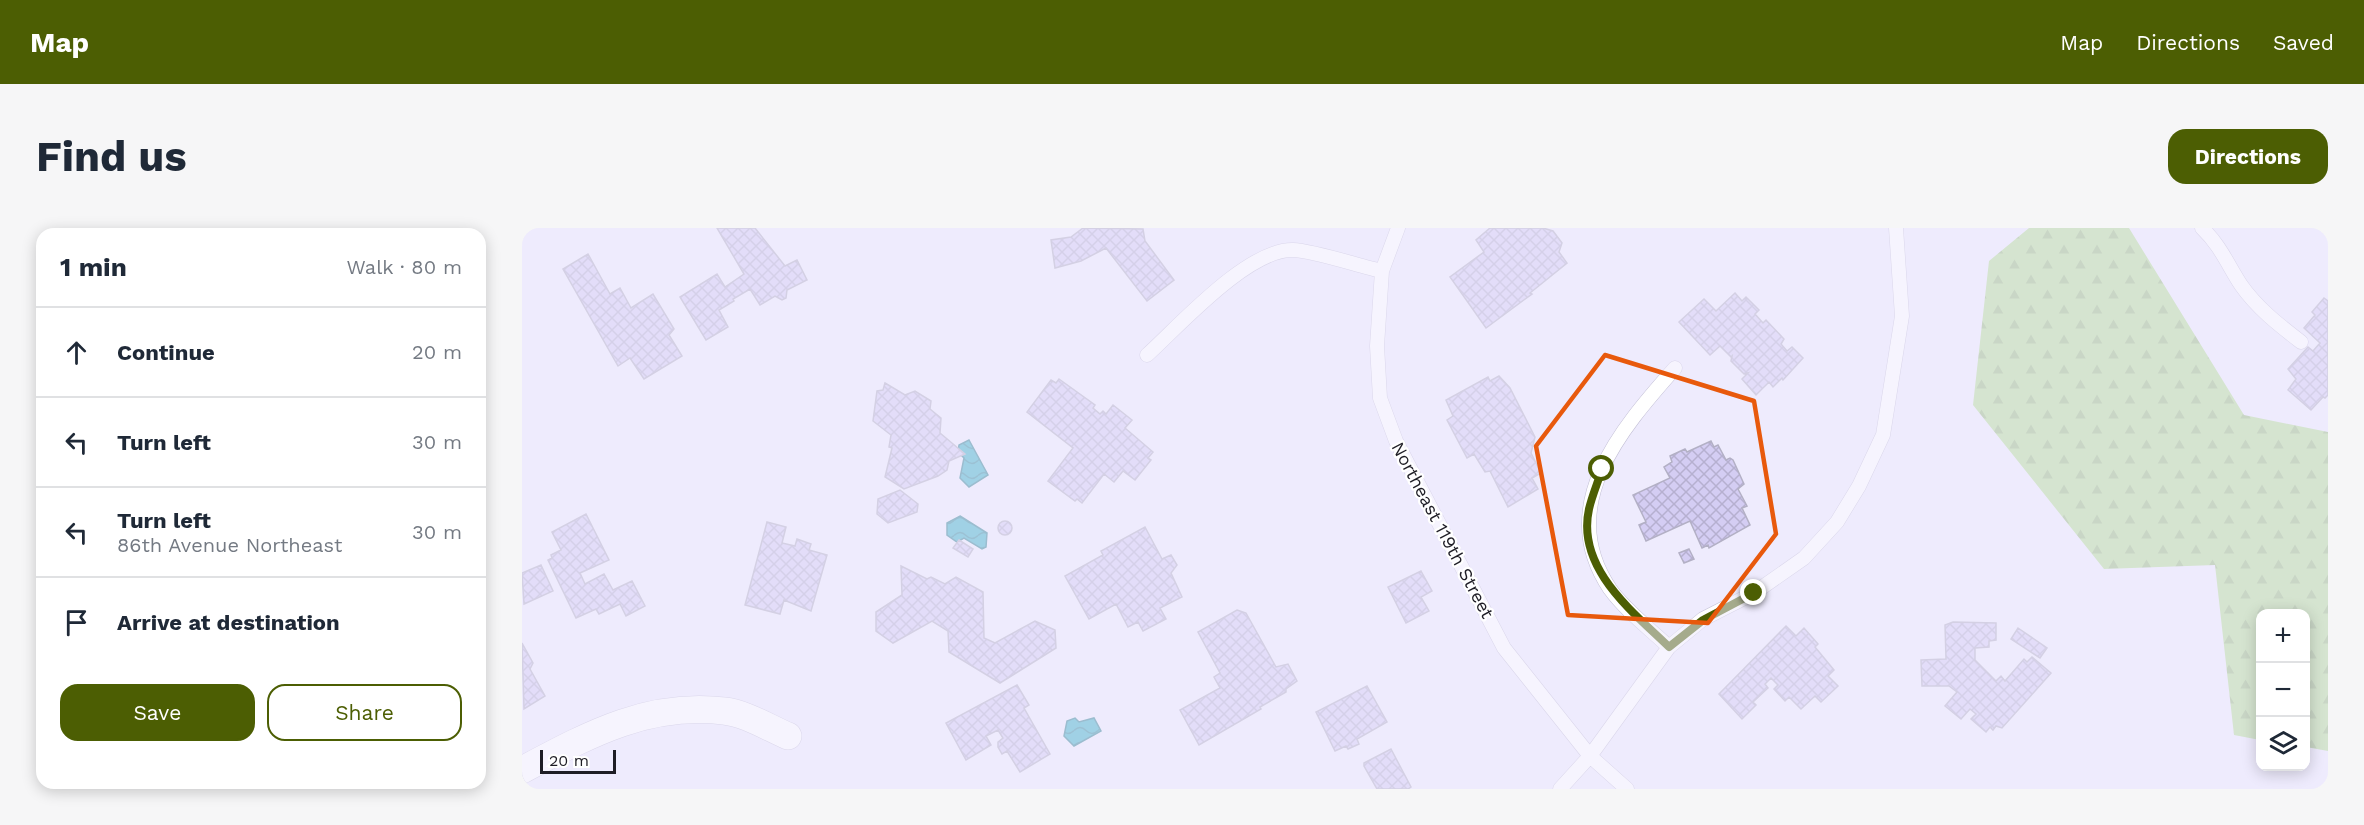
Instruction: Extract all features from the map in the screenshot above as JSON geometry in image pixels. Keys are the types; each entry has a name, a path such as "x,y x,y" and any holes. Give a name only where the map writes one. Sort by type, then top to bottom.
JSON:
{"street":[{"path":"522,770 619,722 674,710 726,711 788,736"}],"lane":[{"name":"Northeast 119th Street","path":"1398,228 1382,271 1377,346 1380,398 1396,441 1504,648 1590,756 1627,789"},
{"path":"1560,789 1590,756 1669,647 1703,620 1754,593 1804,558 1838,522 1859,486 1883,435 1902,316 1896,228"},
{"path":"2202,228 2216,241 2242,286 2264,312 2301,342"},
{"path":"1147,355 1234,276 1260,259 1293,250 1382,271"},
{"path":"1669,647 1611,590 1589,546 1588,511 1602,469 1628,422 1675,368"}],"highlighted area":[{"path":"1605,355 1754,401 1776,534 1708,623 1568,615 1536,446"}],"green space":[{"path":"2029,228 2129,228 2244,415 2328,432 2328,751 2310,748 2310,609 2256,609 2256,739 2234,735 2215,565 2104,569 1973,405 1989,261"}],"water":[{"path":"969,440 988,475 969,487 960,478 964,458 958,452 959,445"},
{"path":"960,516 987,533 986,547 982,549 964,538 957,542 947,535 947,523"},
{"path":"1075,718 1079,722 1094,718 1101,731 1074,746 1064,736 1067,721"}],"building":[{"path":"717,228 755,228 785,266 797,260 807,280 787,290 786,298 782,300 775,296 760,305 750,289 733,299 734,301 719,310 728,327 706,340 680,297 717,274 725,287 744,274"},
{"path":"1083,228 1143,229 1145,241 1174,280 1147,301 1106,248 1081,261 1055,268 1051,240 1071,237"},
{"path":"1490,228 1543,228 1553,231 1562,243 1559,252 1567,263 1530,293 1532,294 1486,328 1450,277 1484,252 1476,240"},
{"path":"588,254 610,294 620,288 631,308 653,294 674,329 669,335 682,356 644,379 630,358 618,366 563,269"},
{"path":"1735,293 1742,301 1746,297 1759,310 1755,314 1763,323 1766,320 1784,339 1781,344 1787,351 1792,347 1803,358 1783,380 1782,378 1773,387 1769,382 1756,395 1742,379 1748,373 1744,374 1731,361 1732,356 1720,346 1710,355 1679,322 1704,299 1716,311"},
{"path":"2324,298 2328,301 2328,395 2323,397 2311,410 2288,390 2296,379 2288,369 2308,347 2313,351 2320,343 2304,328 2315,315 2312,312"},
{"path":"1499,376 1510,388 1535,437 1531,453 1541,473 1532,478 1538,489 1508,507 1490,471 1485,472 1474,454 1467,458 1447,420 1453,416 1446,400 1488,377 1490,381"},
{"path":"1059,379 1095,405 1093,408 1100,414 1103,411 1106,414 1113,405 1132,420 1125,428 1153,452 1148,458 1151,460 1135,480 1123,471 1114,482 1104,474 1082,503 1077,499 1075,501 1048,481 1073,448 1027,412 1051,380 1056,383"},
{"path":"885,383 905,395 915,391 931,401 930,409 941,418 940,433 965,454 949,461 947,470 938,476 904,489 885,477 892,448 889,447 891,435 873,421 877,391 883,390"},
{"path":"1711,441 1714,447 1718,445 1726,460 1730,458 1733,460 1744,484 1738,489 1747,506 1742,508 1750,525 1709,548 1708,545 1702,548 1690,521 1646,541 1639,525 1646,522 1633,495 1670,478 1664,467 1672,462 1670,456 1685,449 1687,452"},
{"path":"900,490 918,504 917,512 888,523 877,514 878,499"},
{"path":"586,514 609,560 580,573 585,584 604,574 613,590 632,581 645,606 626,616 620,604 599,614 596,609 576,618 548,560 552,558 551,555 561,550 552,532"},
{"path":"1002,521 1008,521 1012,528 1008,535 1002,535 998,531 998,525"},
{"path":"767,522 786,527 782,543 795,546 797,539 811,544 809,550 827,555 811,611 784,600 780,614 745,605"},
{"path":"1145,527 1162,559 1171,555 1177,565 1171,573 1182,597 1160,608 1166,619 1143,631 1138,622 1128,627 1116,604 1089,619 1065,576 1103,555 1101,551"},
{"path":"959,540 973,549 968,557 953,548"},
{"path":"1689,549 1694,559 1684,563 1679,553"},
{"path":"541,565 553,591 524,604 522,573"},
{"path":"901,566 927,579 931,577 945,584 956,577 983,592 984,638 995,643 1035,621 1055,630 1056,648 1000,683 949,652 948,631 932,621 893,643 876,631 876,612 902,595"},
{"path":"1421,571 1432,591 1421,597 1429,611 1406,623 1388,587"},
{"path":"1237,610 1246,613 1276,667 1288,664 1297,681 1286,689 1286,692 1260,707 1261,709 1199,745 1180,710 1220,688 1214,677 1220,673 1198,632"},
{"path":"1953,622 1996,623 1996,640 1989,641 1989,647 1975,648 1975,660 1996,681 2001,676 2005,681 2024,659 2027,662 2032,657 2051,673 2002,728 1996,726 1993,730 1990,727 1986,732 1971,719 1976,714 1970,709 1961,719 1945,706 1957,692 1949,686 1922,686 1921,660 1946,659 1945,625"},
{"path":"1786,626 1796,636 1804,628 1818,644 1815,647 1834,670 1828,676 1838,686 1821,702 1815,696 1801,709 1789,697 1785,701 1774,689 1778,685 1771,678 1765,684 1768,688 1753,702 1756,705 1742,719 1719,694"},
{"path":"2018,628 2047,648 2040,658 2011,639"},
{"path":"522,643 533,663 530,669 545,696 524,709"},
{"path":"1017,685 1029,705 1024,708 1050,754 1020,772 1007,751 1002,754 998,747 998,742 1003,738 998,730 986,736 991,745 966,760 946,723"},
{"path":"1367,686 1387,722 1357,739 1359,744 1335,751 1316,712"},
{"path":"1391,749 1411,787 1408,789 1377,789 1364,766 1364,763"}],"route":[{"path":"1602,469 1588,511 1589,546 1611,590 1669,647 1703,620 1754,593"}]}
